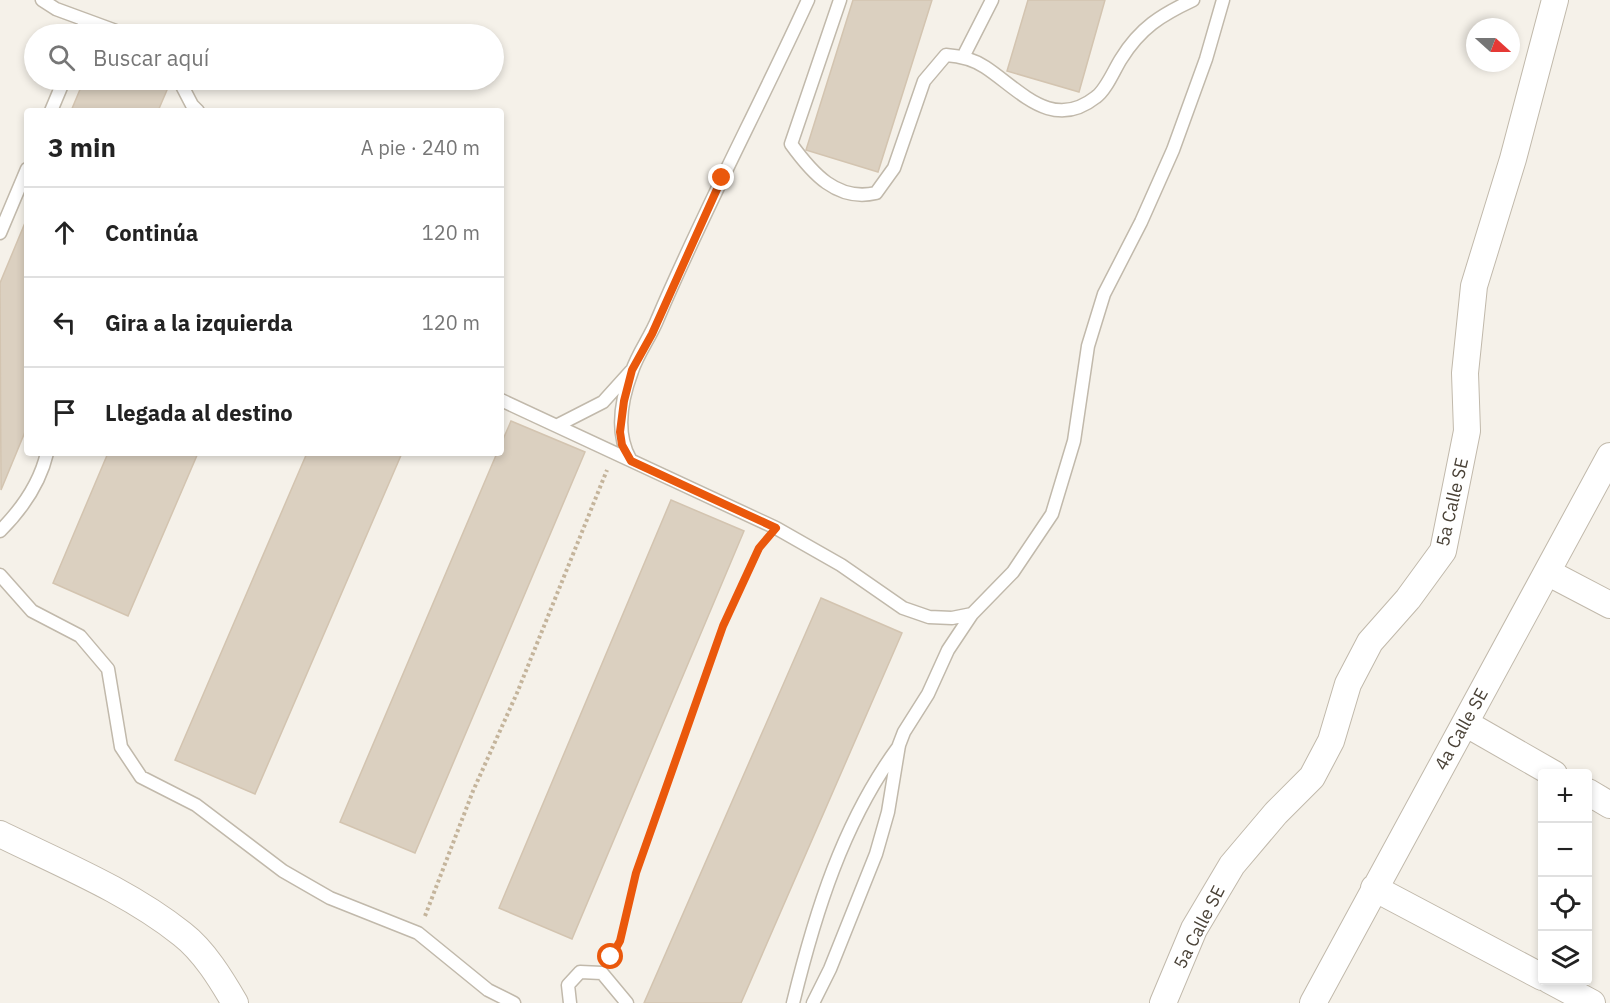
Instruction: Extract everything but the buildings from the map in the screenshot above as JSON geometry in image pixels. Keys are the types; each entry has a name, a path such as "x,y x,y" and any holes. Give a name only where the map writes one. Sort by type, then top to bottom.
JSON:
{"street":[{"name":"5a Calle SE","path":"1163,1003 1194,929 1232,865 1276,813 1312,777 1331,741 1348,684 1370,642 1408,599 1443,551 1467,431 1465,373 1473,286 1513,159 1555,0"},
{"name":"4a Calle SE","path":"1313,1003 1610,456"},
{"path":"1547,572 1610,605"},
{"path":"1465,723 1545,769"},
{"path":"1592,795 1610,805"},
{"path":"0,834 102,884 183,935 218,975 235,1003"},
{"path":"1374,888 1538,975"},
{"path":"1557,985 1592,1003"}],"lane":[{"path":"42,0 94,24"},
{"path":"558,425 603,402 632,370 652,334 702,217 808,0"},
{"path":"840,0 791,144 810,170 841,191 859,197 876,193 894,168 924,81 946,55 963,57 984,66 1038,106 1069,111 1097,97 1125,52 1158,16 1193,0"},
{"path":"963,57 992,0"},
{"path":"793,1003 814,920 832,871 880,772 899,745 948,650 972,614 1013,572 1052,514 1074,441 1088,346 1104,294 1173,150 1206,59 1223,0"},
{"path":"52,108 60,90"},
{"path":"183,90 192,108"},
{"path":"0,233 24,176"},
{"path":"631,461 622,445 620,432 624,401 632,370"},
{"path":"504,401 776,528 841,566 903,608 929,617 952,618 972,614"},
{"path":"0,531 16,515 42,474 46,456"},
{"path":"0,575 32,610 80,636 108,669 121,747 141,777 170,794 196,805 283,871 330,898 418,933 488,990 514,1003"},
{"path":"813,1003 830,969 876,854 888,812 899,745"},
{"path":"570,1003 568,985 580,972 602,973 627,1003"}],"path":[{"path":"418,933 473,791 517,693 615,452"},
{"path":"602,973 620,941 636,873 723,626 759,548 776,528"}],"route":[{"path":"611,957 620,941 636,873 723,626 759,548 776,528 631,461 622,445 620,432 624,401 632,370 652,334 702,217 722,178"}]}
